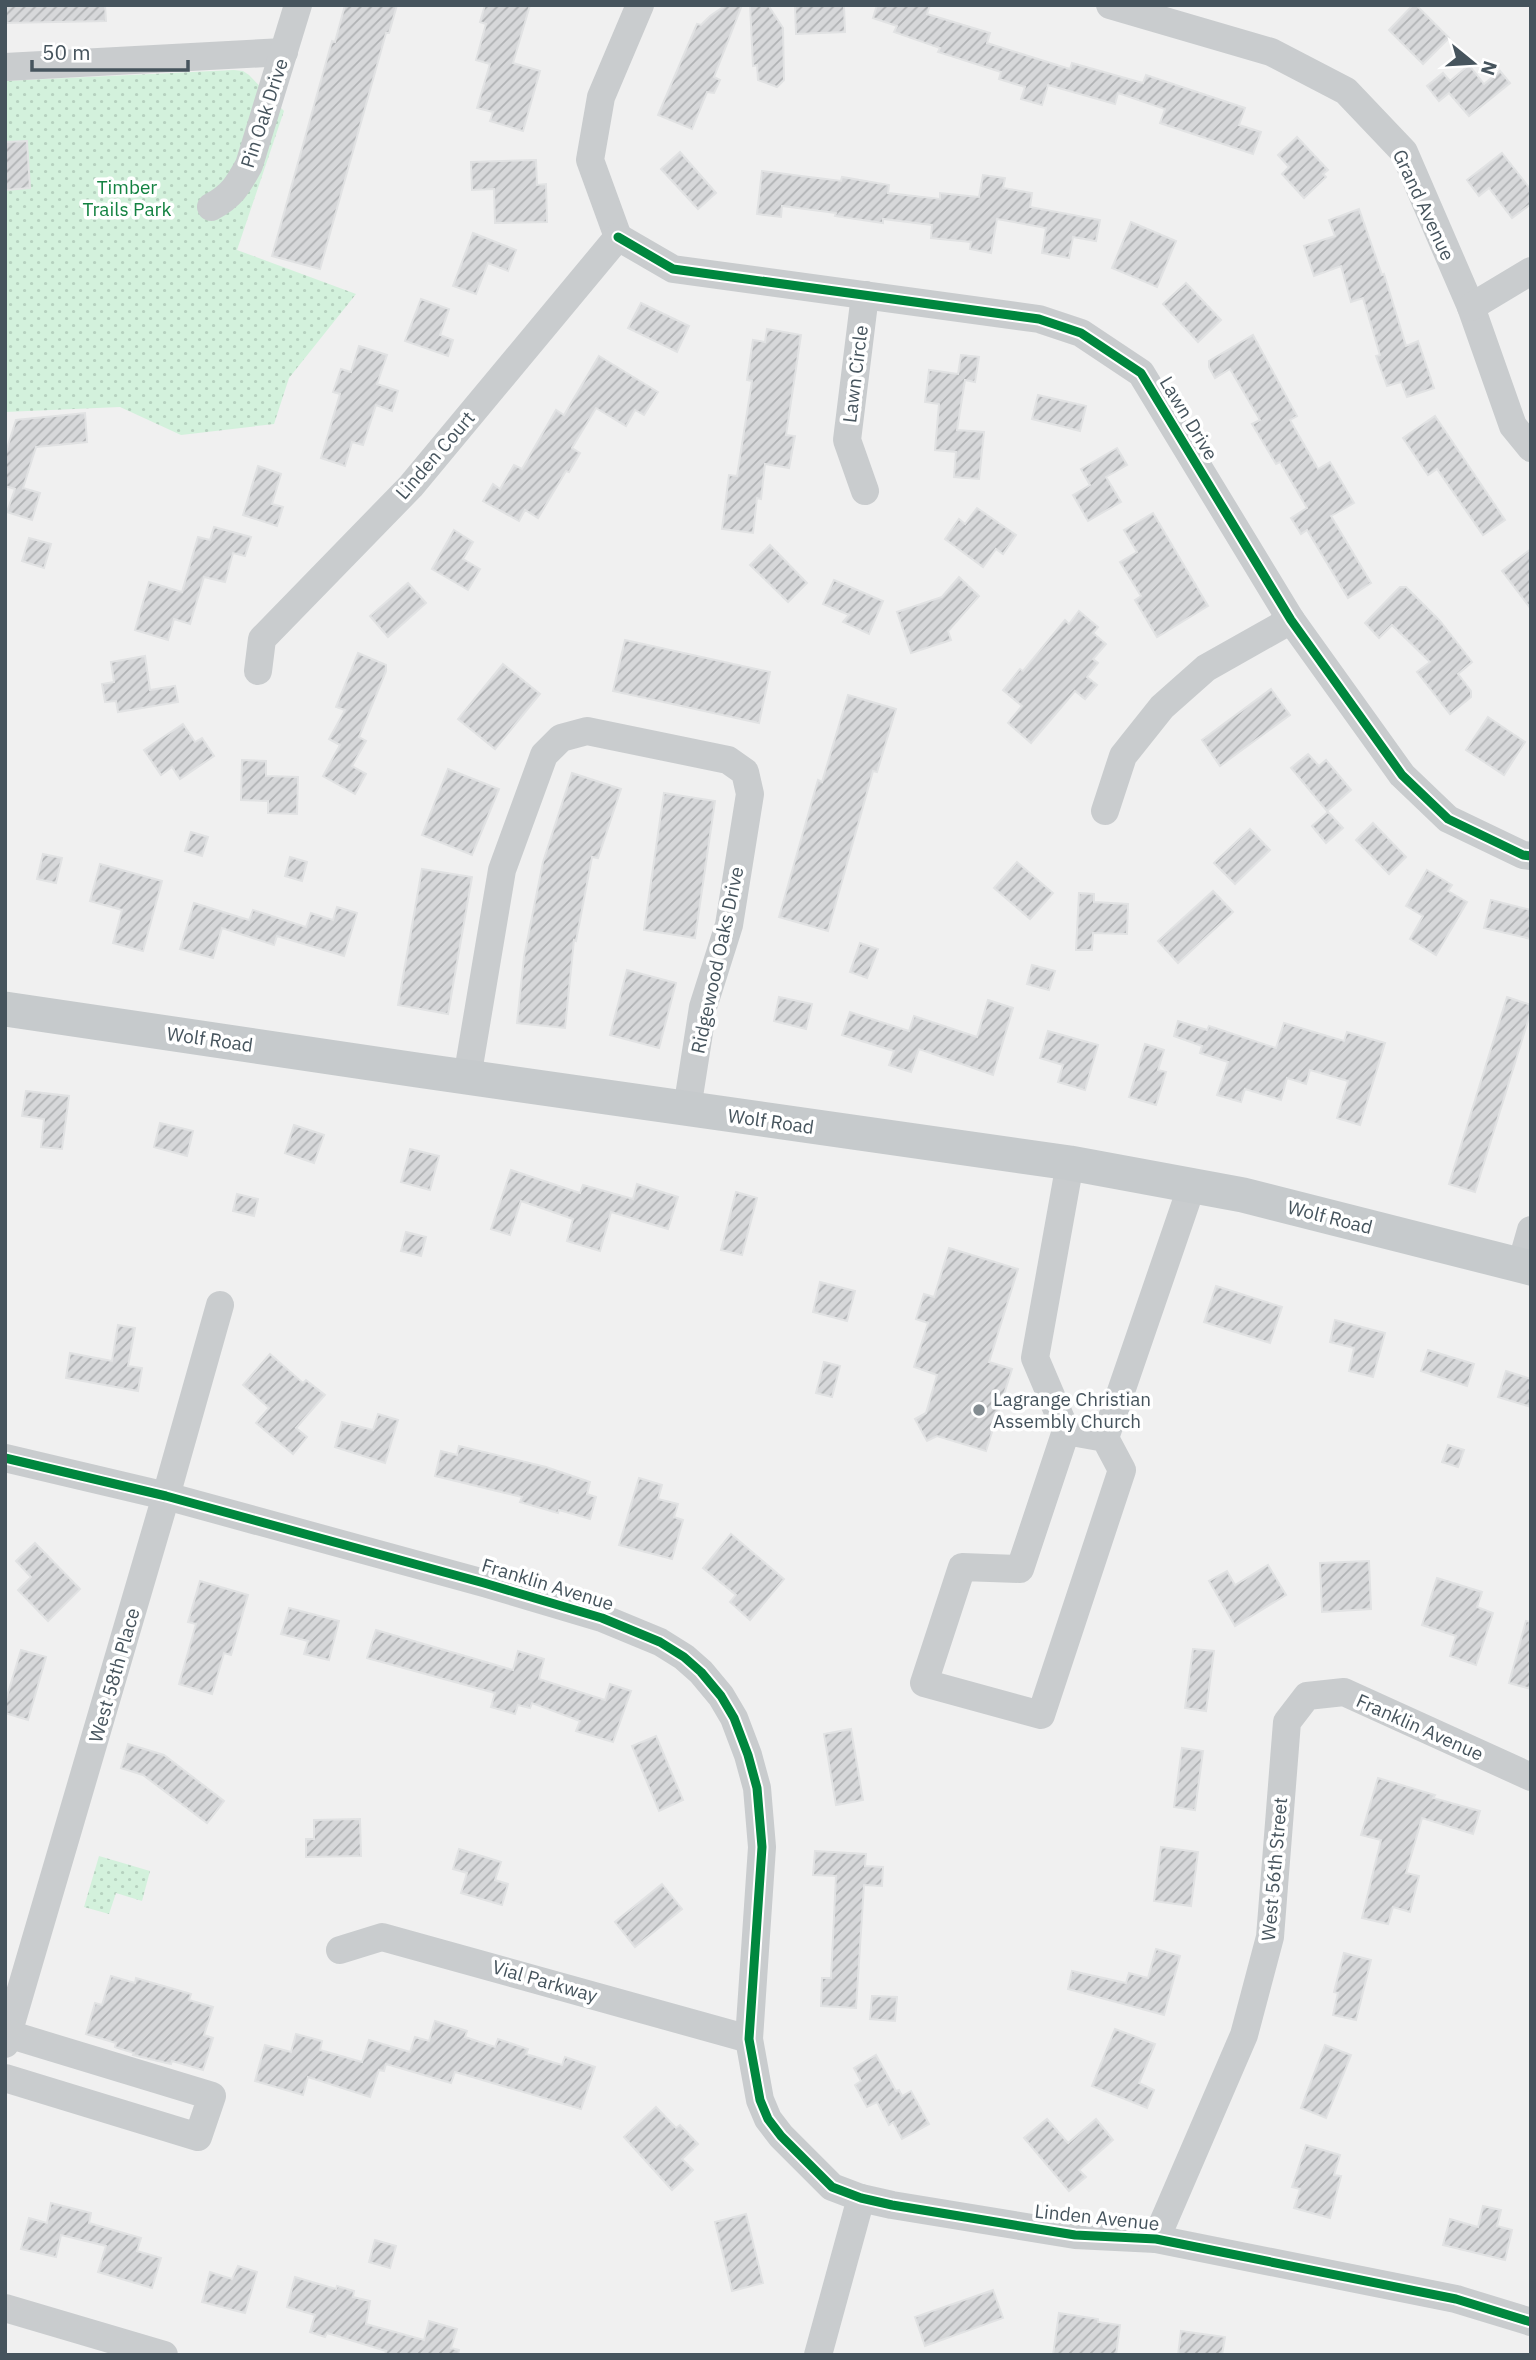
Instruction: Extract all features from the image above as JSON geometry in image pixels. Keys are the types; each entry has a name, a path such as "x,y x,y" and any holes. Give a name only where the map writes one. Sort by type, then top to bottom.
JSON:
{"main road":[{"name":"Wolf Road","path":"5,1009 467,1078 1070,1163 1243,1195 1526,1266"}],"street":[{"name":"Pin Oak Drive","path":"211,207 227,199 249,165 298,5"},
{"path":"618,237 590,160 601,97 640,5"},
{"name":"Grand Avenue","path":"1110,5 1271,52 1346,91 1404,152 1471,307 1513,426 1531,448"},
{"path":"5,67 284,52"},
{"name":"Lawn Drive","path":"618,237 673,269 1038,318 1081,333 1141,373 1291,620 1402,775 1448,819 1523,855 1531,856"},
{"name":"Linden Court","path":"258,671 262,639 411,485 618,237"},
{"path":"1471,307 1531,271"},
{"name":"Lawn Circle","path":"865,295 847,440 865,491"},
{"path":"1105,811 1123,755 1162,707 1206,668 1291,620"},
{"name":"Ridgewood Oaks Drive","path":"467,1078 502,870 544,755 561,738 587,731 728,760 745,772 750,794 729,925 703,1007 687,1109"},
{"path":"1070,1163 1035,1358 1066,1431 1020,1569 962,1567 924,1683 1041,1715 1122,1470 1105,1438 1192,1185"},
{"path":"1526,1266 1531,1230"},
{"name":"West 58th Place","path":"7,2039 220,1305"},
{"path":"1066,1431 1105,1438"},
{"name":"Franklin Avenue","path":"5,1458 166,1496 484,1583 601,1618 660,1642 684,1657 721,1696 734,1718 757,1788 762,1847 749,2039"},
{"name":"Franklin Avenue","path":"1307,1696 1343,1692 1531,1777"},
{"name":"West 56th Street","path":"1156,2239 1244,2035 1270,1937 1287,1722 1307,1696"},
{"name":"Vial Parkway","path":"340,1950 382,1937 749,2039"},
{"path":"5,2078 198,2137 212,2096 7,2039"},
{"name":"Linden Avenue","path":"749,2039 760,2100 768,2119 781,2136 832,2187 862,2199 1075,2235 1156,2239 1456,2299 1531,2322"},
{"path":"818,2355 862,2199"},
{"path":"5,2308 164,2355"}],"green space":[{"name":"Timber Trails Park","path":"234,70 249,75 284,111 237,250 356,294 289,378 274,424 181,435 120,407 5,412 5,81"},
{"path":"99,1856 150,1871 142,1901 116,1893 109,1914 84,1907"}],"building":[{"path":"5,5 105,5 106,21 5,23"},
{"path":"345,5 397,5 389,33 386,33 320,269 272,256 332,41 335,42"},
{"path":"485,5 530,5 513,63 540,71 523,131 490,121 493,112 477,108 490,64 476,60 486,24 480,22"},
{"path":"726,5 742,5 714,77 720,80 714,93 707,92 692,129 658,115 697,24 701,25"},
{"path":"750,5 768,5 783,28 784,80 777,87 758,80 757,65 753,66"},
{"path":"795,5 844,5 845,32 796,34"},
{"path":"877,5 930,5 927,14 990,33 987,43 1070,69 1072,63 1143,83 1146,75 1245,108 1239,125 1261,132 1253,154 1160,123 1165,109 1118,93 1115,104 1048,85 1042,105 1021,99 1025,87 999,79 1001,72 938,52 940,48 894,32 897,26 873,18"},
{"path":"1413,5 1449,38 1423,64 1389,30"},
{"path":"1469,65 1484,84 1500,71 1510,83 1469,116 1449,93 1439,101 1427,86 1443,73 1450,81"},
{"path":"1297,137 1328,170 1323,174 1326,177 1304,198 1282,174 1289,167 1278,155"},
{"path":"27,141 30,188 5,190 5,142"},
{"path":"680,152 716,193 698,209 661,169"},
{"path":"1502,153 1531,190 1531,204 1512,218 1489,188 1479,196 1467,180"},
{"path":"536,160 537,185 546,184 547,222 495,223 494,189 472,190 471,162"},
{"path":"762,171 841,181 842,177 889,185 888,193 940,199 940,193 979,197 983,175 1005,178 1003,188 1032,193 1030,207 1100,220 1096,241 1073,237 1069,258 1042,253 1046,228 997,219 991,253 970,249 971,242 931,238 932,225 883,219 883,223 782,206 781,217 757,214"},
{"path":"1359,209 1382,275 1384,274 1406,346 1418,341 1434,388 1407,397 1401,382 1387,386 1376,356 1380,355 1363,298 1351,302 1341,266 1314,276 1304,246 1335,236 1329,220"},
{"path":"1131,222 1176,241 1157,287 1112,268"},
{"path":"473,233 516,250 508,271 488,263 476,294 453,286"},
{"path":"1186,283 1221,320 1198,342 1163,304"},
{"path":"421,299 449,309 440,335 453,340 448,356 405,341"},
{"path":"641,303 689,326 677,352 628,328"},
{"path":"767,329 801,335 786,435 795,436 789,468 765,464 753,533 722,529 729,475 737,476 752,381 747,380 753,340 765,342"},
{"path":"1253,335 1297,416 1290,420 1318,469 1330,462 1354,503 1331,516 1371,583 1348,598 1307,530 1301,534 1291,518 1307,508 1280,462 1276,464 1252,424 1260,420 1230,369 1215,378 1209,367 1209,361"},
{"path":"359,346 387,355 377,384 398,391 392,411 376,405 363,445 352,442 345,466 321,458 340,394 333,392 341,369 351,372"},
{"path":"961,355 979,357 975,382 965,380 957,430 984,432 979,479 954,477 956,452 935,450 939,404 925,402 929,370 958,374"},
{"path":"599,356 658,392 644,415 635,410 626,426 596,408 572,448 580,453 538,518 525,510 519,521 483,501 493,484 500,489 514,465 522,469 556,410 564,415"},
{"path":"1038,395 1086,406 1080,431 1032,419"},
{"path":"85,413 87,442 36,447 23,488 40,493 32,520 7,512 15,489 5,486 5,455 16,420"},
{"path":"1435,416 1505,520 1483,535 1437,469 1428,475 1403,438"},
{"path":"1117,448 1127,465 1106,477 1121,502 1088,521 1073,495 1090,485 1081,469"},
{"path":"258,466 281,474 272,504 283,507 277,526 243,515"},
{"path":"977,508 1016,535 1003,554 996,549 983,567 945,539 959,519 965,524"},
{"path":"1153,513 1208,606 1157,637 1135,600 1141,596 1120,562 1137,552 1124,530"},
{"path":"214,527 251,537 245,556 233,553 225,582 204,577 190,624 174,619 168,640 135,630 149,582 182,592 198,537 210,540"},
{"path":"454,530 473,542 463,559 480,569 468,590 432,569"},
{"path":"29,538 51,544 44,568 22,561"},
{"path":"770,545 807,583 788,602 750,565"},
{"path":"1531,549 1531,609 1502,571"},
{"path":"959,577 979,596 948,631 951,640 911,653 897,612 942,597"},
{"path":"834,580 883,601 869,634 843,622 849,615 823,604"},
{"path":"408,583 426,603 388,637 370,616"},
{"path":"1400,587 1406,587 1440,621 1472,662 1458,674 1471,691 1471,697 1450,714 1417,672 1430,662 1392,625 1379,638 1365,623"},
{"path":"1079,611 1098,627 1093,633 1106,644 1093,659 1098,663 1087,677 1097,685 1085,699 1075,691 1031,743 1008,723 1022,706 1003,690 1020,669 1023,671 1065,620 1069,624"},
{"path":"625,640 770,672 759,723 613,691"},
{"path":"358,653 386,665 386,671 359,737 366,741 352,766 366,774 355,794 323,776 340,745 329,739 345,710 336,707"},
{"path":"145,656 150,690 175,686 178,702 118,712 116,701 105,702 102,684 114,682 111,662"},
{"path":"503,664 540,694 495,749 458,719"},
{"path":"1271,689 1290,715 1220,766 1202,740"},
{"path":"848,695 896,709 877,772 873,771 828,931 779,917 818,780 822,782"},
{"path":"1488,717 1525,742 1504,775 1466,750"},
{"path":"183,724 195,742 202,738 214,756 180,779 172,767 161,775 144,750"},
{"path":"1308,754 1319,766 1326,760 1351,790 1327,811 1291,768"},
{"path":"242,760 266,761 266,776 298,777 297,814 268,813 268,801 241,800"},
{"path":"448,769 499,789 472,855 422,835"},
{"path":"572,773 621,789 598,858 592,857 576,941 574,940 565,1028 517,1023 524,957 543,862"},
{"path":"664,793 715,801 695,938 644,930"},
{"path":"1328,812 1343,828 1326,843 1312,826"},
{"path":"1373,823 1406,857 1389,874 1356,840"},
{"path":"1250,829 1270,850 1235,884 1214,863"},
{"path":"191,832 208,837 202,856 185,851"},
{"path":"43,854 62,858 56,883 37,879"},
{"path":"290,857 307,862 302,881 285,876"},
{"path":"1017,862 1053,893 1030,919 994,888"},
{"path":"100,864 162,881 143,951 113,943 122,910 90,901"},
{"path":"422,869 472,877 448,1014 398,1005"},
{"path":"1427,870 1452,885 1448,891 1467,902 1436,955 1410,939 1423,916 1406,906"},
{"path":"1213,891 1233,912 1178,963 1158,941"},
{"path":"1079,893 1094,894 1094,902 1128,904 1127,934 1093,933 1092,950 1076,950"},
{"path":"1491,900 1531,910 1531,939 1484,928"},
{"path":"194,903 249,920 253,910 306,927 311,913 333,920 337,907 357,913 344,956 277,936 274,945 222,928 213,958 180,949"},
{"path":"860,943 878,949 867,978 850,972"},
{"path":"1032,965 1055,971 1049,990 1027,984"},
{"path":"627,970 676,983 659,1048 610,1035"},
{"path":"779,997 812,1004 806,1029 774,1021"},
{"path":"1507,997 1531,1005 1531,1011 1475,1192 1449,1184"},
{"path":"988,1000 1013,1008 993,1075 919,1049 911,1072 889,1065 894,1051 842,1035 850,1012 909,1031 914,1016 977,1037"},
{"path":"1178,1021 1207,1030 1209,1026 1276,1048 1284,1023 1344,1041 1347,1032 1385,1043 1360,1125 1337,1118 1348,1081 1310,1070 1306,1084 1287,1078 1281,1100 1245,1089 1241,1102 1217,1095 1228,1062 1200,1053 1202,1046 1174,1036"},
{"path":"1048,1031 1098,1045 1085,1090 1058,1082 1063,1065 1040,1058"},
{"path":"1145,1044 1164,1050 1158,1070 1166,1072 1156,1105 1129,1097"},
{"path":"26,1091 69,1096 62,1149 41,1147 44,1119 22,1116"},
{"path":"160,1123 193,1131 187,1156 154,1147"},
{"path":"294,1125 324,1135 314,1163 285,1153"},
{"path":"410,1149 439,1156 430,1190 401,1182"},
{"path":"511,1170 580,1193 583,1185 633,1199 637,1184 678,1197 668,1229 611,1212 600,1251 567,1241 573,1219 521,1201 510,1235 491,1229"},
{"path":"736,1192 757,1198 742,1255 721,1250"},
{"path":"237,1194 258,1199 254,1216 233,1211"},
{"path":"406,1232 426,1237 421,1256 401,1251"},
{"path":"949,1248 1018,1269 989,1362 1012,1369 986,1451 937,1436 927,1441 915,1419 926,1413 937,1375 914,1367 928,1323 916,1319 924,1294 934,1297"},
{"path":"820,1282 855,1291 847,1321 813,1312"},
{"path":"1216,1286 1282,1307 1270,1343 1204,1322"},
{"path":"1335,1320 1385,1333 1373,1377 1349,1371 1354,1348 1330,1342"},
{"path":"118,1325 135,1328 128,1366 142,1368 138,1391 66,1378 70,1353 112,1361"},
{"path":"1428,1350 1474,1364 1467,1386 1421,1371"},
{"path":"270,1354 303,1383 306,1380 325,1395 296,1428 307,1437 293,1454 256,1423 269,1408 243,1385"},
{"path":"824,1362 840,1366 832,1397 816,1393"},
{"path":"1506,1371 1531,1379 1531,1407 1498,1397"},
{"path":"378,1414 398,1420 385,1463 335,1447 342,1422 373,1430"},
{"path":"1448,1445 1464,1450 1458,1467 1442,1462"},
{"path":"459,1446 546,1467 590,1482 587,1494 596,1497 590,1519 520,1502 522,1497 435,1476 441,1451 457,1455"},
{"path":"639,1478 662,1485 658,1499 678,1504 674,1517 683,1520 672,1559 619,1545"},
{"path":"731,1534 784,1579 750,1620 730,1602 736,1595 703,1568"},
{"path":"35,1543 80,1589 48,1621 18,1590 31,1577 16,1561"},
{"path":"1369,1561 1371,1609 1322,1612 1320,1563"},
{"path":"1268,1565 1286,1595 1235,1626 1209,1581 1227,1571 1235,1585"},
{"path":"1437,1578 1482,1592 1477,1607 1493,1613 1476,1665 1450,1656 1456,1636 1422,1625"},
{"path":"200,1581 248,1595 231,1655 224,1653 212,1694 179,1684 196,1624 188,1622"},
{"path":"289,1608 339,1621 329,1660 304,1654 308,1641 281,1634"},
{"path":"1526,1621 1531,1622 1531,1689 1509,1683"},
{"path":"376,1630 513,1670 518,1651 544,1659 539,1679 605,1700 610,1684 631,1691 613,1742 576,1731 580,1721 532,1703 530,1708 518,1705 515,1714 491,1707 495,1693 367,1658"},
{"path":"1193,1649 1214,1651 1206,1711 1185,1708"},
{"path":"21,1650 46,1657 28,1720 5,1713 5,1703"},
{"path":"851,1729 863,1800 836,1805 824,1734"},
{"path":"656,1736 683,1800 659,1811 632,1746"},
{"path":"128,1744 164,1755 224,1801 207,1823 143,1775 121,1768"},
{"path":"1182,1748 1203,1751 1195,1810 1174,1807"},
{"path":"1378,1778 1480,1811 1473,1834 1422,1818 1406,1873 1419,1876 1410,1912 1393,1907 1388,1924 1362,1918 1381,1840 1361,1835"},
{"path":"360,1819 361,1856 306,1857 306,1839 314,1839 314,1820"},
{"path":"1161,1847 1198,1852 1191,1906 1154,1901"},
{"path":"459,1849 501,1862 495,1880 508,1884 502,1905 461,1893 467,1873 453,1869"},
{"path":"815,1851 866,1854 865,1866 883,1867 882,1886 864,1885 856,2008 821,2006 822,1978 831,1978 836,1876 813,1875"},
{"path":"662,1884 682,1909 635,1947 615,1922"},
{"path":"1156,1949 1180,1956 1164,2015 1068,1989 1072,1971 1126,1983 1129,1973 1148,1978"},
{"path":"1344,1953 1371,1960 1356,2020 1333,2015 1338,1993 1334,1992"},
{"path":"111,1976 135,1983 136,1978 191,1994 189,2000 213,2007 204,2035 213,2038 203,2070 172,2061 171,2064 133,2055 134,2053 115,2047 116,2043 86,2034 95,2003 102,2005"},
{"path":"872,1996 897,1997 895,2021 870,2019"},
{"path":"435,2021 467,2031 465,2037 495,2047 498,2039 528,2049 526,2054 562,2065 565,2057 595,2067 581,2109 455,2072 451,2083 386,2064 384,2071 379,2070 370,2097 308,2077 303,2095 255,2081 265,2045 291,2052 296,2034 322,2041 320,2050 362,2062 369,2040 410,2052 415,2037 429,2041"},
{"path":"1115,2029 1155,2044 1139,2083 1154,2090 1147,2108 1092,2086"},
{"path":"1325,2045 1351,2055 1326,2118 1301,2108"},
{"path":"876,2055 896,2091 899,2090 902,2096 911,2091 929,2124 902,2139 893,2122 889,2125 877,2102 867,2107 855,2085 861,2081 854,2068"},
{"path":"656,2107 676,2128 680,2125 698,2144 682,2159 693,2170 672,2190 624,2137"},
{"path":"1047,2119 1068,2143 1096,2119 1113,2140 1079,2170 1086,2177 1069,2191 1024,2138"},
{"path":"1306,2145 1340,2155 1334,2175 1341,2176 1330,2218 1294,2208 1300,2189 1292,2187"},
{"path":"51,2203 91,2213 89,2223 141,2238 137,2251 161,2258 152,2288 98,2272 106,2246 61,2235 56,2257 21,2249 29,2218 47,2223"},
{"path":"1483,2206 1501,2210 1497,2226 1512,2230 1505,2260 1443,2245 1450,2219 1478,2227"},
{"path":"746,2214 763,2283 732,2291 715,2222"},
{"path":"375,2240 396,2246 390,2268 369,2262"},
{"path":"238,2266 257,2272 245,2313 202,2302 210,2272 232,2279"},
{"path":"295,2277 336,2289 337,2286 354,2291 353,2297 370,2301 366,2324 424,2340 429,2321 457,2329 451,2348 459,2350 458,2355 385,2355 386,2351 327,2333 325,2337 310,2332 315,2315 287,2307"},
{"path":"993,2290 1003,2318 925,2346 915,2317"},
{"path":"1059,2313 1120,2325 1116,2355 1053,2355"},
{"path":"1181,2331 1225,2337 1222,2355 1178,2355"}],"cycle path":[{"path":"618,237 673,269 1039,319 1081,333 1141,373 1291,620 1402,775 1448,819 1523,855 1531,856"},
{"path":"5,1458 166,1496 484,1583 602,1618 660,1642 684,1657 721,1696 734,1718 757,1788 762,1847 749,2039 760,2100 768,2119 781,2136 832,2187 861,2198 892,2205 1075,2235 1156,2239 1456,2299 1531,2322"}],"place":[{"name":"Lagrange Christian Assembly Church","path":"979,1410"}]}
